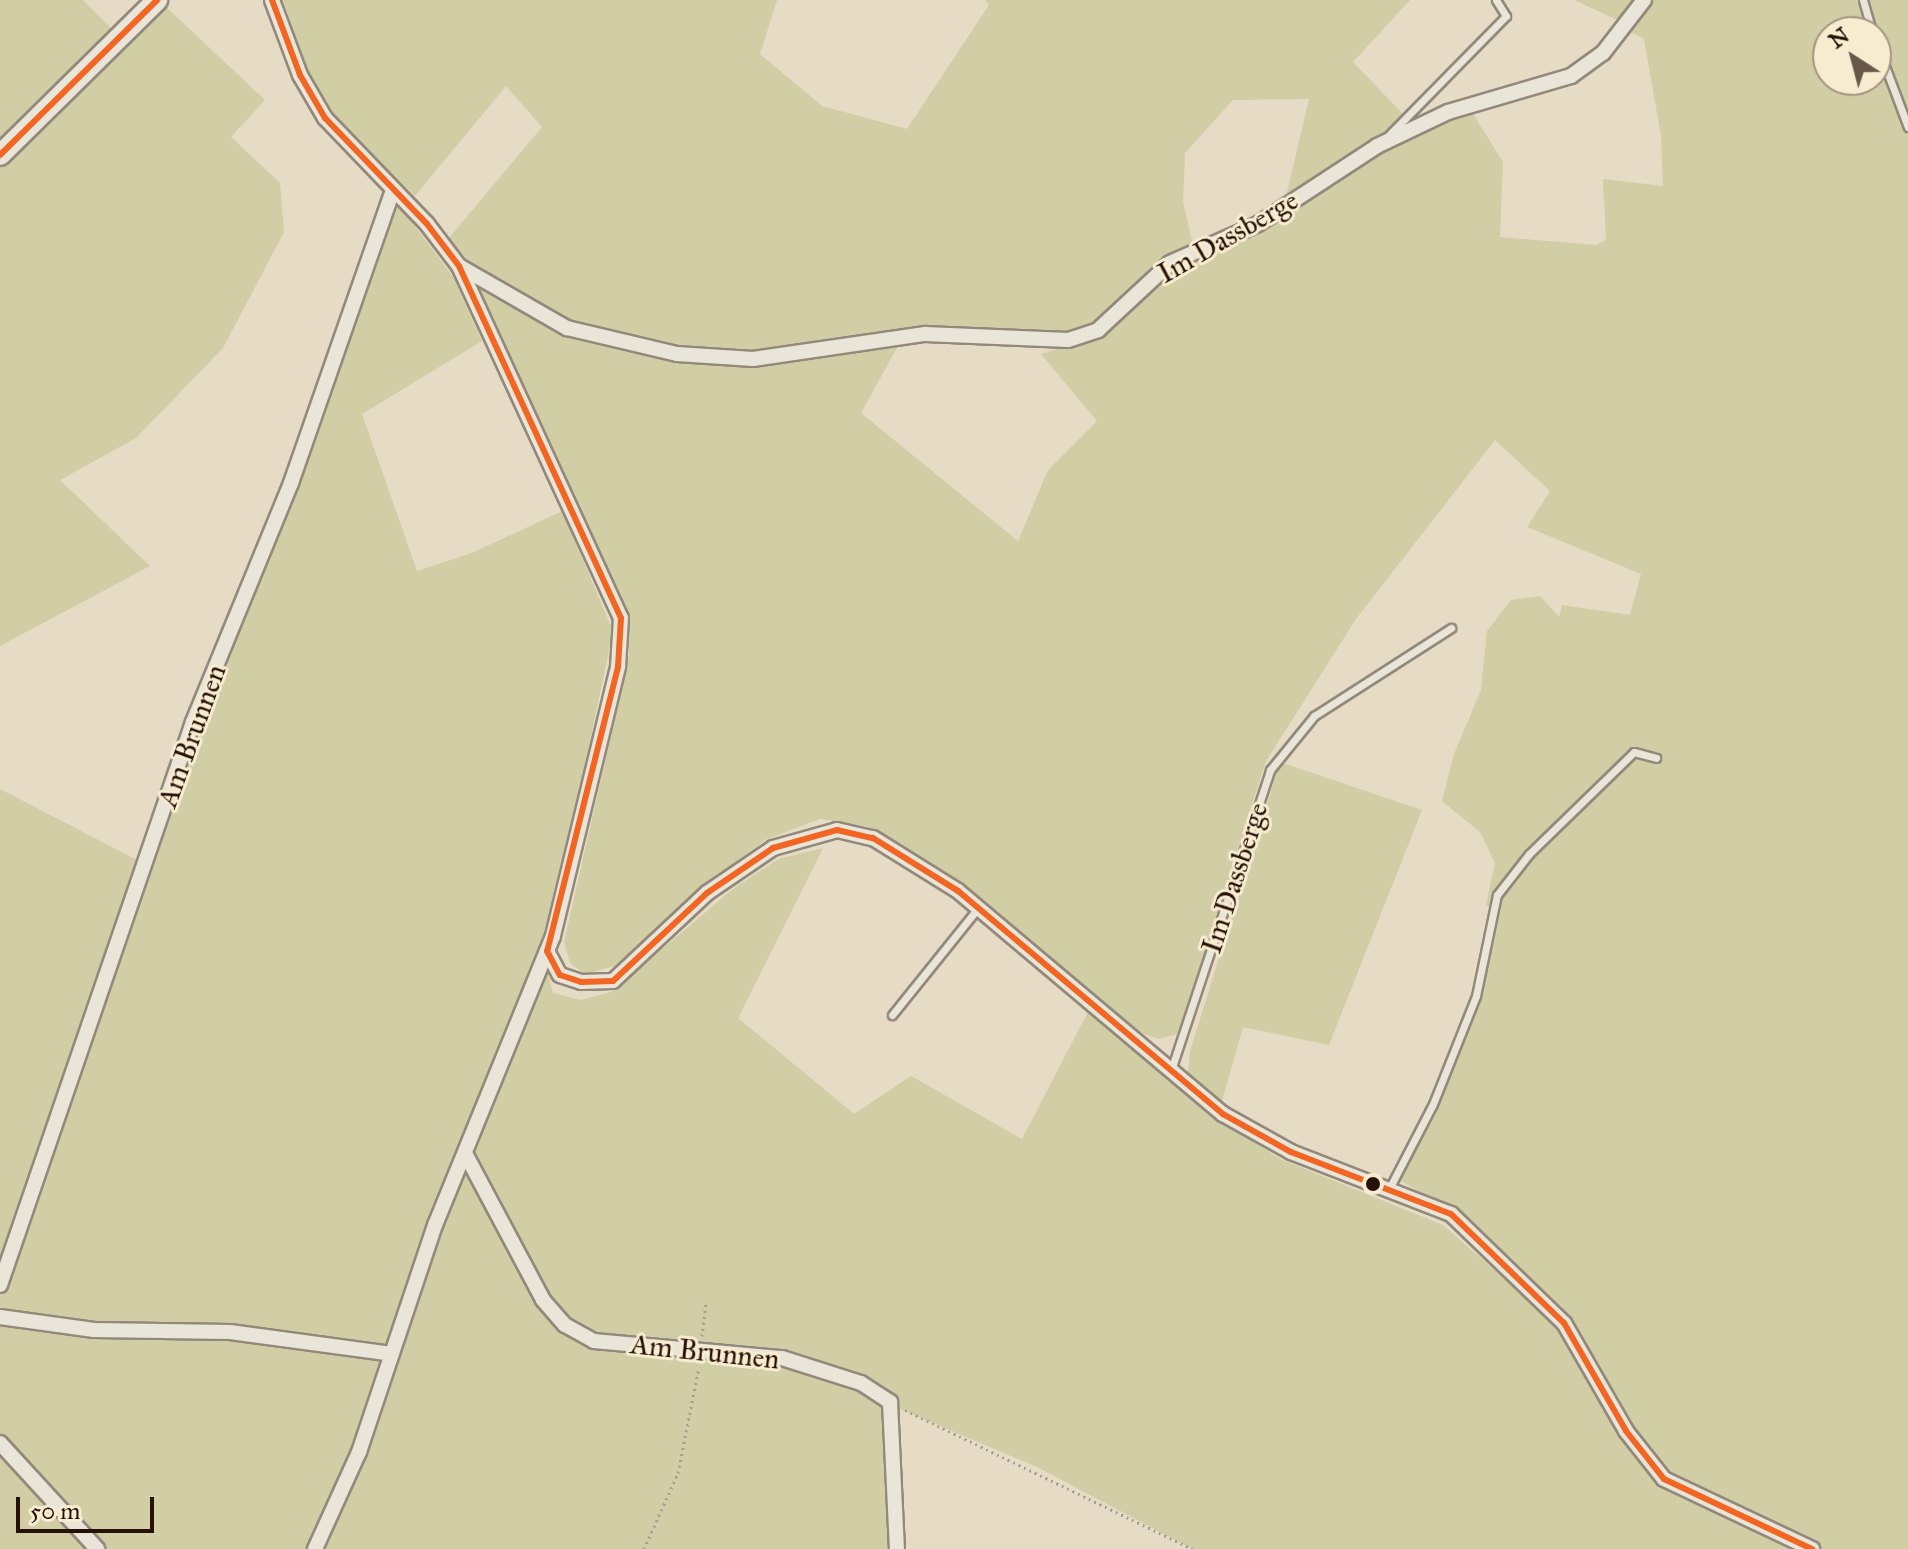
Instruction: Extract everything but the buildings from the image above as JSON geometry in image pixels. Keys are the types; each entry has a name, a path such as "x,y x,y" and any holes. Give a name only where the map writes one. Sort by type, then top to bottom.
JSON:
{"street":[{"path":"0,155 157,0"},
{"path":"272,0 300,75 325,118 459,266 621,618 618,667 547,951 435,1225 359,1452 315,1549"},
{"name":"Im Dassberge","path":"459,266 567,328 677,354 753,359 925,334 1068,340 1098,330 1170,263 1258,224 1377,146 1448,112 1571,76 1603,53 1644,0"},
{"name":"Am Brunnen","path":"0,1285 193,722 291,483 393,190"},
{"path":"547,951 560,975 581,982 613,981 707,893 773,848 837,830 873,838 978,908 1171,1070 1257,1135 1451,1214 1564,1323 1626,1431 1664,1479 1812,1549"},
{"name":"Am Brunnen","path":"466,1155 543,1300 565,1325 594,1341 701,1348 782,1358 861,1383 890,1402"},
{"path":"0,1317 94,1330 180,1327 392,1354"},
{"path":"890,1402 897,1549"},
{"path":"0,1443 97,1549"}],"lane":[{"path":"1377,146 1506,16 1496,0"},
{"path":"1892,84 1908,127"},
{"name":"Im Dassberge","path":"1171,1070 1270,770 1314,716 1451,628"},
{"path":"1390,1187 1433,1104 1476,996 1497,895 1529,854 1634,752 1656,758"},
{"path":"892,1015 978,908"}],"path":[{"path":"644,1549 678,1473 706,1304"},
{"path":"890,1402 1193,1549"}],"shaded area":[{"path":"0,0 83,0 112,29 0,144"},
{"path":"283,0 777,0 760,54 822,106 907,129 989,5 985,0 1410,0 1353,62 1403,114 1377,139 1285,201 1309,99 1233,100 1185,153 1183,202 1193,245 1153,268 1104,319 1072,335 915,329 754,353 681,349 566,323 477,271 449,238 542,127 506,86 415,196 333,118 307,69"},
{"path":"1574,0 1635,0 1620,21"},
{"path":"1648,0 1908,0 1908,1549 1192,1549 1037,1467 886,1403 891,1549 0,1549 0,789 139,861 136,865 150,866 397,202 453,277 482,341 362,414 417,571 472,553 562,511 613,631 568,846 540,946 553,993 581,1000 611,992 733,889 778,859 823,848 738,1018 854,1114 911,1076 1022,1139 1089,1010 1221,1121 1280,1159 1443,1225 1555,1323 1619,1433 1620,1400 1560,1305 1454,1211 1399,1180 1436,1114 1498,916 1486,905 1495,863 1480,832 1442,801 1454,754 1481,690 1487,631 1511,600 1540,596 1559,617 1562,605 1630,615 1641,574 1527,527 1550,491 1495,440 1356,619 1266,761 1178,1034 1158,1039 1142,1033 922,858 866,826 820,819 765,840 704,887 622,964 585,974 570,963 564,942 629,656 628,624 478,293 485,288 521,310 672,360 899,344 861,413 1018,541 1048,470 1097,421 1041,354 1090,339 1173,266 1292,210 1377,153 1472,112 1503,162 1500,237 1596,245 1606,240 1603,179 1663,186 1661,136 1644,39 1627,30"},
{"path":"166,7 265,100 231,137 280,183 284,232 223,348 136,438 60,480 150,566 0,646 0,167"},
{"path":"1280,762 1422,810 1329,1045 1243,1027 1222,1101 1188,1073 1190,1051"}],"transit line":[{"path":"0,155 157,0"},
{"path":"272,0 300,75 325,118 427,224 459,266 621,618 618,667 547,951 560,975 581,982 613,981 707,893 773,848 837,830 873,838 958,891 1223,1114 1291,1152 1451,1214 1564,1323 1626,1431 1664,1479 1812,1549"}]}
